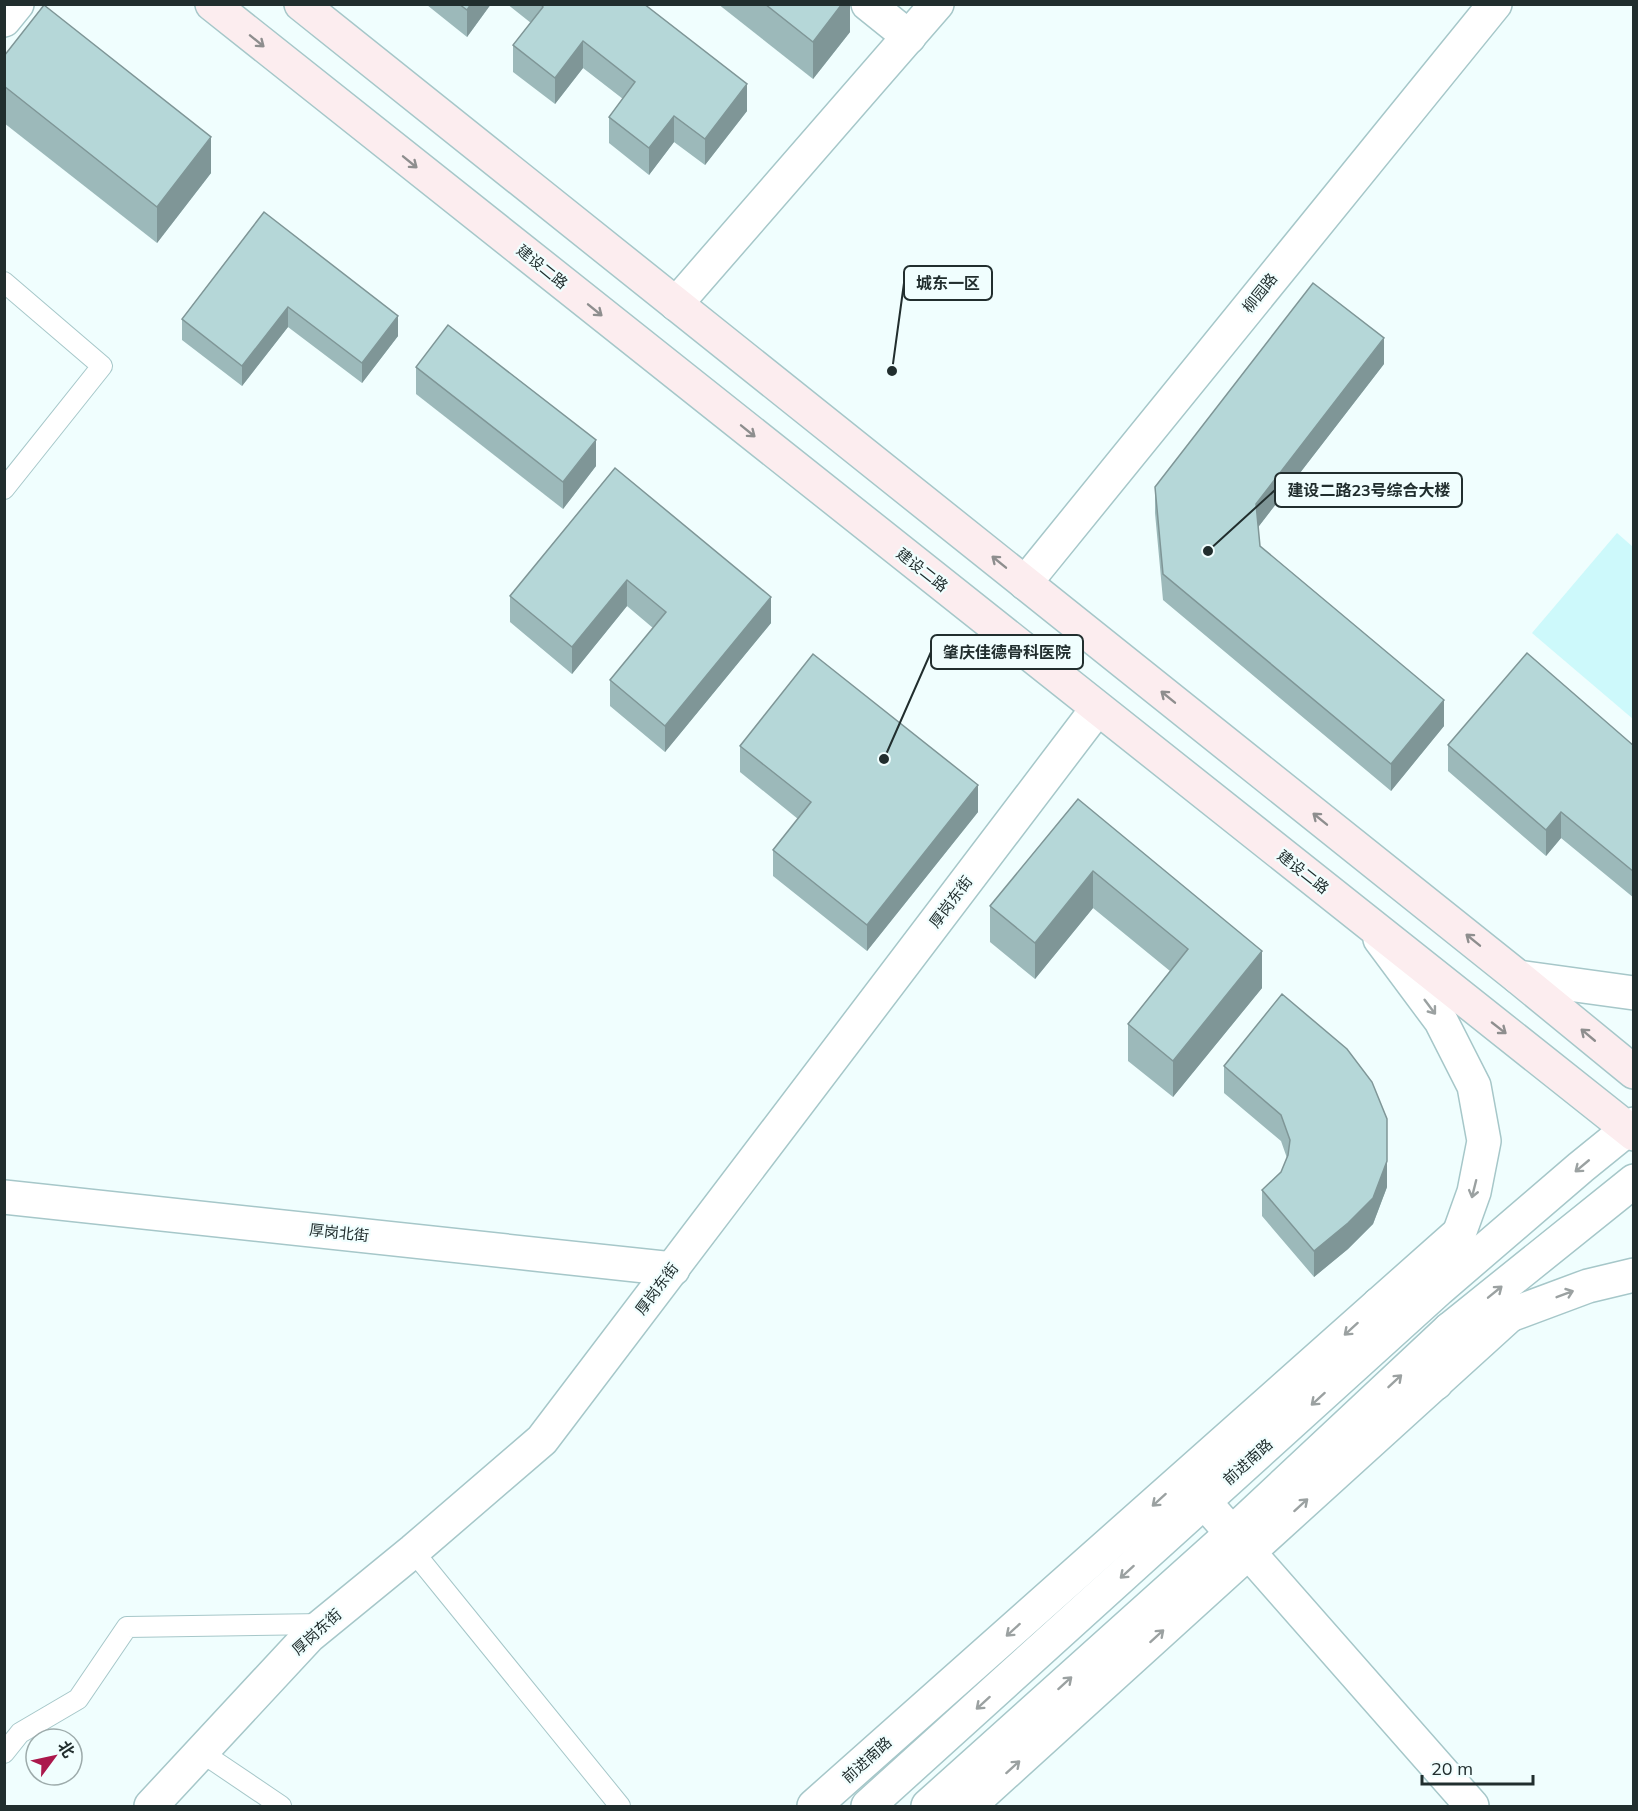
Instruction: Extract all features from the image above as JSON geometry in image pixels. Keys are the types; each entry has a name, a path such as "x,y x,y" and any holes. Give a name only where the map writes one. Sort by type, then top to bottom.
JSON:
{"main road":[{"name":"建设二路","path":"212,4 1097,709 1632,1129"},
{"path":"301,4 1634,1072"}],"street":[{"path":"4,20 17,4"},
{"path":"868,4 909,37"},
{"path":"676,304 937,4"},
{"name":"柳园路","path":"1025,583 1495,4"},
{"name":"厚岗东街","path":"151,1806 309,1635 413,1551 542,1440 1097,709"},
{"path":"1371,926 1441,1021 1474,1086 1484,1141 1474,1192 1439,1289 1379,1304"},
{"path":"1518,977 1634,993"},
{"name":"前进南路","path":"814,1806 1632,1129"},
{"path":"969,1806 1240,1543 1450,1329 1634,1182"},
{"name":"厚岗北街","path":"4,1197 673,1269"},
{"name":"前进南路","path":"868,1806 1194,1490 1379,1304 1458,1234"},
{"path":"1450,1329 1510,1315 1588,1286 1634,1275"},
{"path":"928,1806 1240,1543 1436,1383 1510,1315"},
{"path":"1436,1383 1450,1329"},
{"path":"1194,1490 1472,1806"}],"lane":[{"path":"4,282 102,366 4,489"},
{"path":"413,1551 620,1806"},
{"path":"4,1752 20,1733 78,1699 127,1627 323,1624"},
{"path":"201,1752 281,1806"}],"shaded area":[{"path":"1617,533 1633,547 1633,719 1532,633"}],"building":[{"path":"459,4 471,4 467,10"},
{"path":"541,4 644,4 747,84 705,139 674,116 649,148 609,117 635,82 583,41 555,78 513,45 543,7"},
{"path":"765,4 842,4 813,42"},
{"path":"44,5 211,137 157,207 4,86 4,56"},
{"path":"264,212 398,316 362,363 288,307 242,366 182,319"},
{"path":"1313,283 1384,338 1256,504 1260,546 1444,700 1391,764 1163,574 1155,487"},
{"path":"448,325 596,440 563,482 416,367"},
{"path":"615,468 771,597 665,726 610,680 666,612 627,580 572,647 510,596"},
{"path":"1527,653 1634,746 1634,872 1561,812 1546,830 1448,745"},
{"path":"813,654 978,785 867,925 773,850 811,802 740,746"},
{"path":"1078,799 1262,951 1173,1061 1128,1024 1188,949 1093,871 1035,943 990,906"},
{"path":"1282,994 1347,1049 1372,1082 1387,1119 1387,1161 1373,1198 1348,1223 1314,1251 1262,1190 1281,1172 1288,1155 1290,1140 1281,1115 1224,1066"}],"place":[{"name":"城东一区","path":"892,371"},
{"name":"建设二路23号综合大楼","path":"1208,551"},
{"name":"肇庆佳德骨科医院","path":"884,759"}]}
